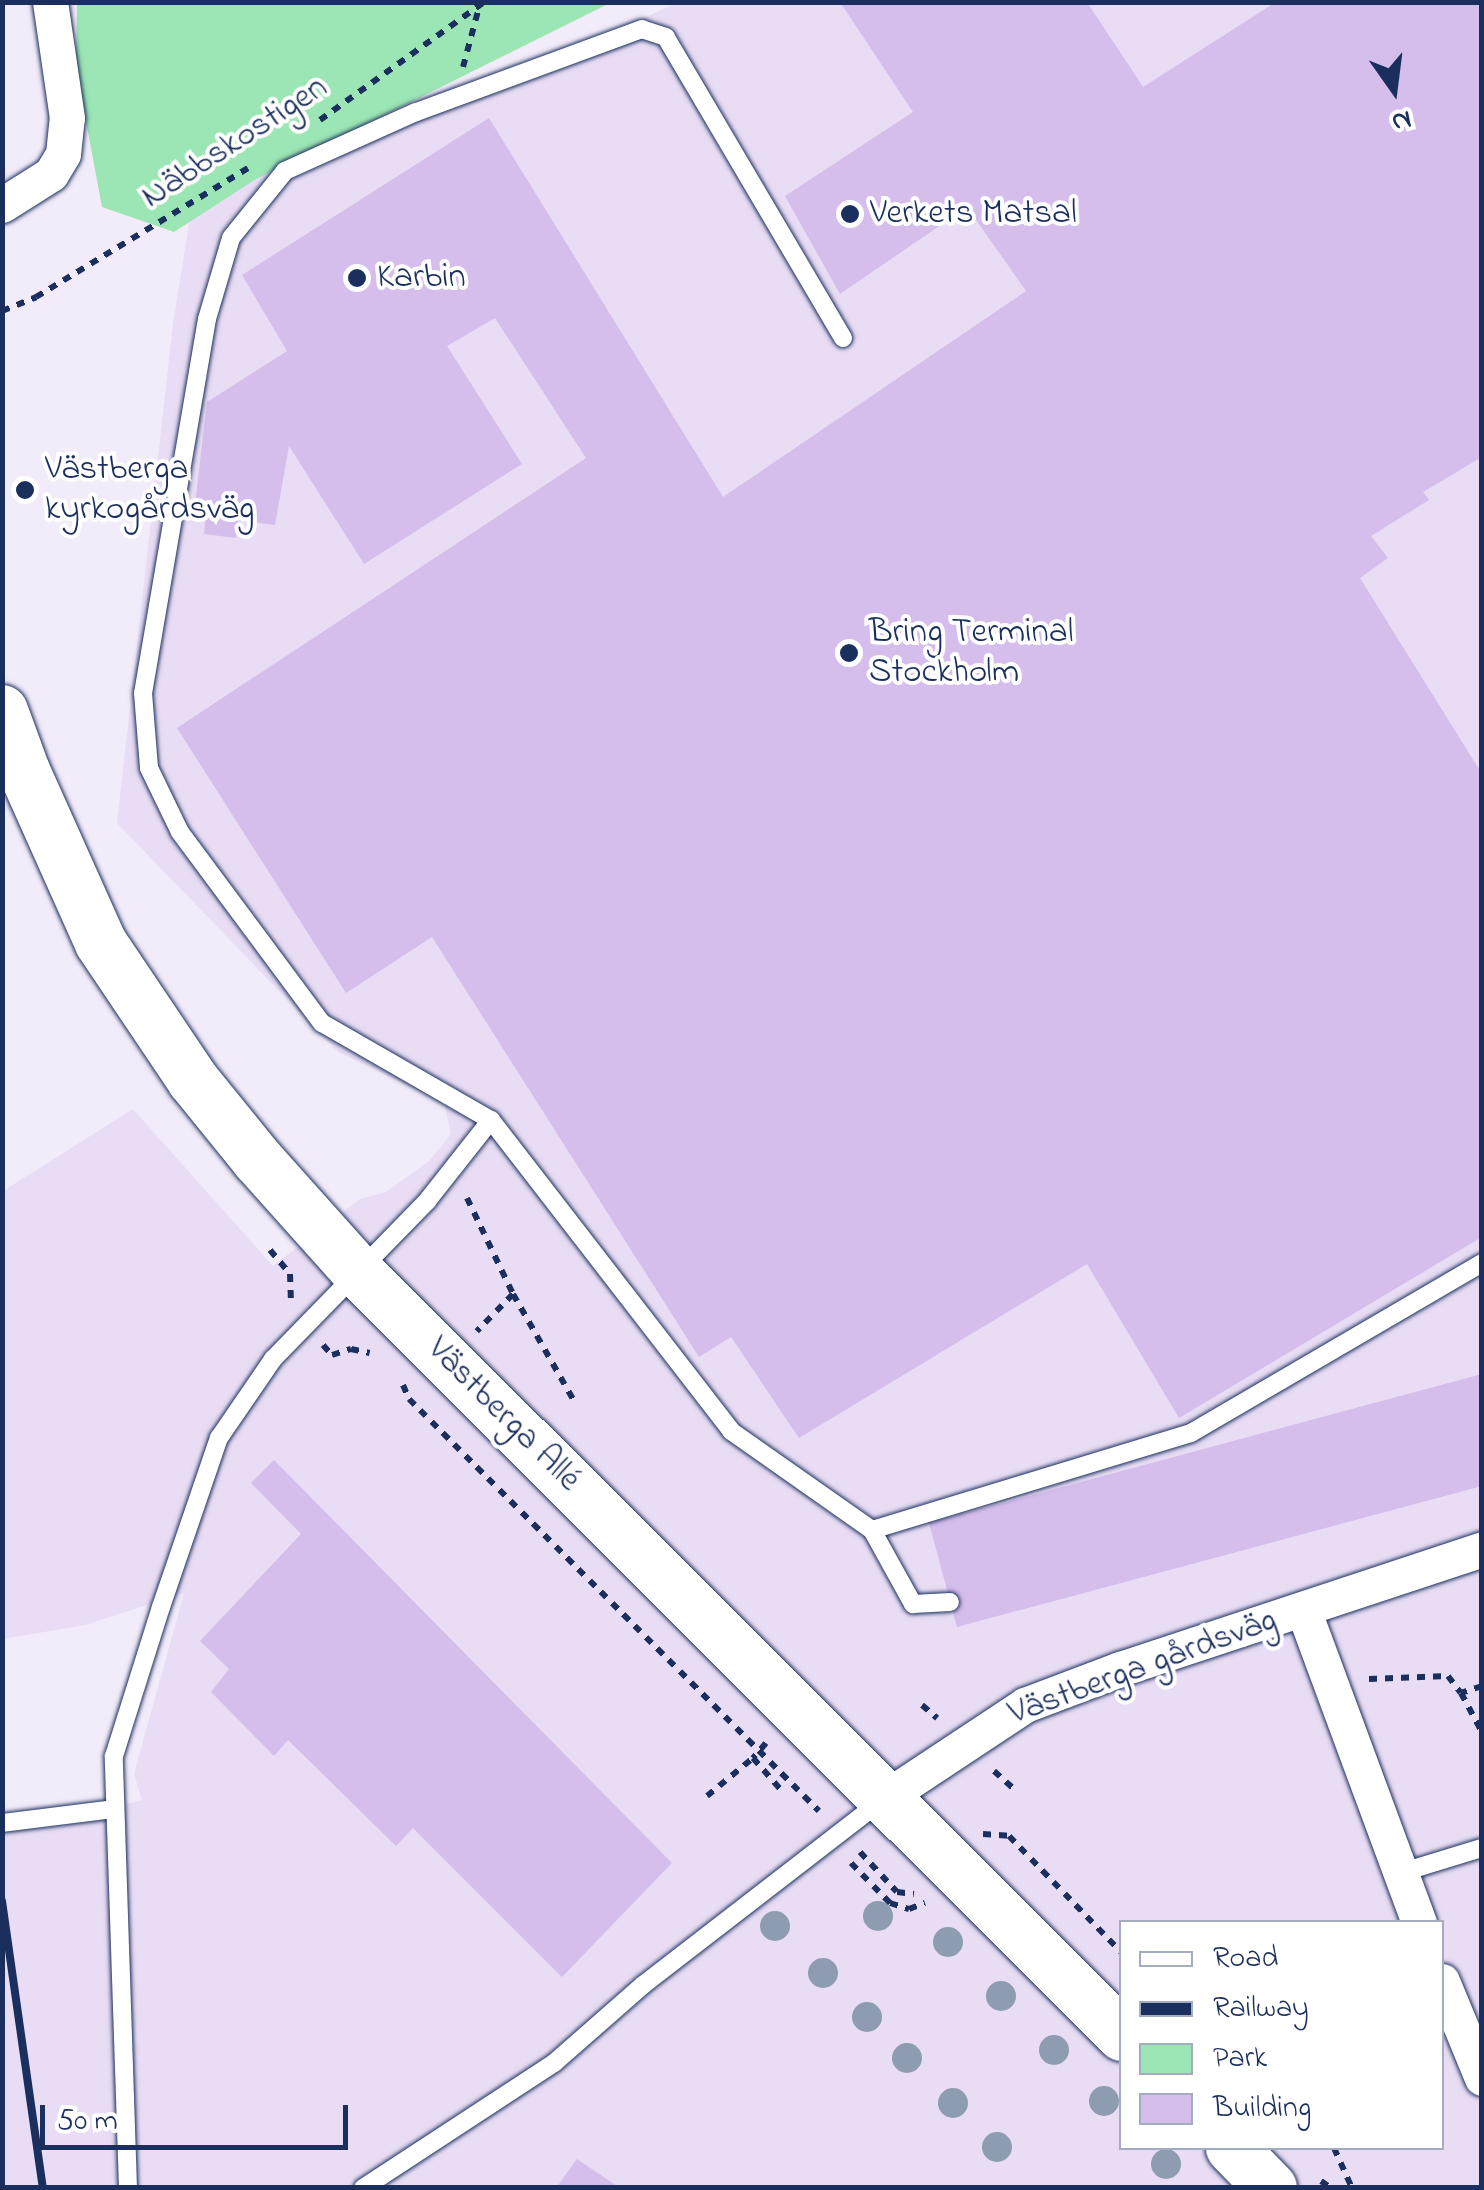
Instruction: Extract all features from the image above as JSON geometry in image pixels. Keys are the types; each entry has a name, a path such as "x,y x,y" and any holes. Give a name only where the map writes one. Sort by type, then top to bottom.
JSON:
{"street":[{"path":"2,206 51,174 63,154 66,118 50,2"},
{"name":"Västberga Allé","path":"2,710 70,880 101,943 136,1000 236,1133 360,1274 1119,2032"},
{"name":"Västberga gårdsväg","path":"886,1797 1026,1705 1482,1549"},
{"name":"Västberga gårdsväg","path":"1302,1609 1418,1920"},
{"path":"1444,1987 1480,2068"},
{"path":"1236,2150 1296,2184"}],"lane":[{"path":"843,338 666,37 642,29 416,112 285,172 231,238 207,319 143,693 149,768 180,832 322,1022 491,1120 731,1432 872,1530 912,1604 950,1602"},
{"path":"128,2188 114,1756 218,1438 272,1359 360,1274 491,1120"},
{"path":"872,1530 1191,1433 1482,1263"},
{"path":"362,2188 554,2064 642,1986 886,1797"},
{"path":"2,1823 114,1809"},
{"path":"1400,1874 1482,1848"}],"path":[{"name":"Näbbskostigen","path":"317,122 484,2"},
{"path":"454,100 478,10"},
{"name":"Näbbskostigen","path":"2,311 36,297 256,164"},
{"path":"453,1167 513,1294 573,1399"},
{"path":"409,1398 513,1294"},
{"path":"400,1379 409,1398 786,1778"},
{"path":"1328,1680 1448,1676 1482,1732"},
{"path":"1461,1693 1482,1686"},
{"path":"707,1796 753,1758"},
{"path":"981,1834 998,1832 1009,1836 1119,1950"},
{"path":"861,1853 897,1892 919,1893"},
{"path":"851,1863 890,1903 910,1909 926,1902"},
{"path":"1335,2150 1352,2188"},
{"path":"1296,2184 1331,2188"}],"shaded area":[{"path":"676,3 1481,3 1481,2187 3,2187 3,1835 142,1800 134,1774 184,1593 85,1625 3,1639 3,1191 133,1109 273,1266 360,1199 386,1192 429,1161 451,1134 444,1102 338,1052 117,823 173,324 190,217 269,164 625,27"}],"green space":[{"path":"77,3 610,3 256,179 174,232 102,207 76,68"}],"building":[{"name":"Bring Terminal Stockholm","path":"840,2 1087,2 1143,87 1276,2 1482,2 1482,457 1423,492 1429,500 1371,536 1388,558 1360,578 1482,774 1482,1237 1179,1418 1087,1264 799,1438 731,1337 699,1357 432,937 346,993 177,728 586,458 495,318 447,346 522,464 364,564 289,446 275,525 238,520 236,538 204,534 206,515 194,513 207,402 287,351 242,275 489,118 723,497 1026,291 967,207 840,294 785,196 913,112"},
{"path":"1482,1374 1482,1486 957,1627 929,1523"},
{"path":"274,1460 672,1863 562,1977 413,1828 396,1846 288,1740 274,1756 211,1692 229,1669 200,1641 301,1534 251,1483"},
{"path":"577,2159 620,2188 556,2188"}],"railway":[{"path":"2,1901 43,2188"}],"place":[{"name":"Verkets Matsal","path":"850,214"},
{"name":"Karbin","path":"357,278"},
{"name":"Västberga kyrkogårdsväg","path":"25,490"},
{"name":"Bring Terminal Stockholm","path":"849,653"}]}
